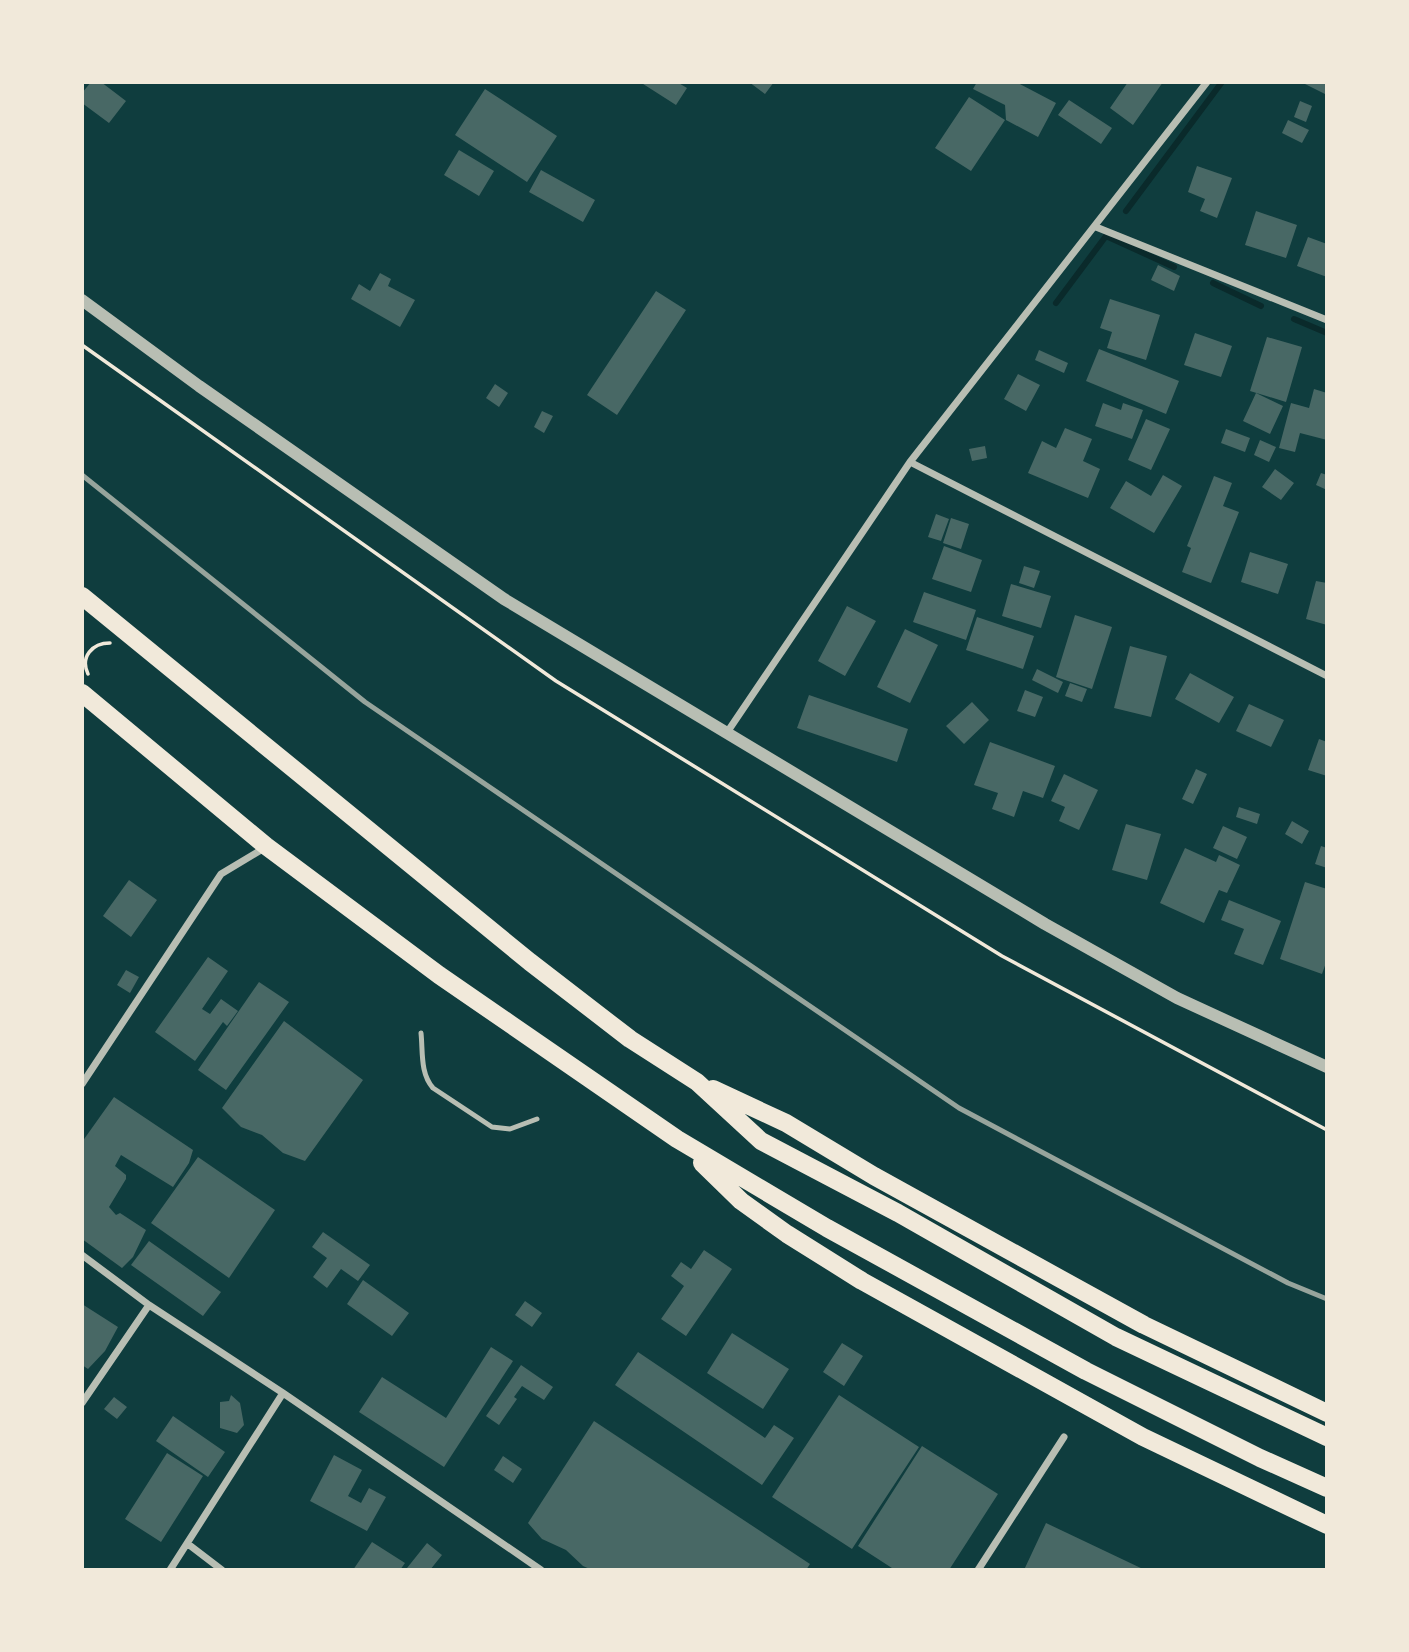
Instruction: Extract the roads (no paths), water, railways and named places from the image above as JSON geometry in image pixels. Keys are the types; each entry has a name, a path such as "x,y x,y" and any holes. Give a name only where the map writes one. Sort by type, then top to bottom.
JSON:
{"highway":[{"path":"82,596 530,962 630,1039 697,1082 786,1123 874,1176 1144,1325 1327,1413"},
{"path":"86,686 266,846 439,975 677,1139 827,1228 1086,1371 1260,1458 1327,1488"},
{"path":"697,1082 761,1141 849,1190 898,1213 1116,1337 1327,1437"},
{"path":"677,1139 741,1201 787,1234 862,1281 1143,1437 1327,1525"}],"street":[{"path":"726,734 910,462 1207,82"},
{"path":"1096,227 1327,320"},
{"path":"82,300 199,386 503,598 1045,924 1165,991 1327,1067"},
{"path":"910,462 1327,676"},
{"path":"82,1084 221,874 266,846"},
{"path":"82,1255 149,1305 283,1393 541,1570"},
{"path":"82,1403 149,1305"},
{"path":"170,1570 283,1393"},
{"path":"978,1570 1064,1437"},
{"path":"188,1544 222,1570"}],"lane":[{"path":"421,1033 423,1073 433,1088 492,1127 510,1129 537,1119"}],"waterway":[{"path":"1126,211 1222,82"},
{"path":"1056,303 1106,236 1174,267"},
{"path":"1213,283 1261,306"},
{"path":"1294,319 1327,333"}],"railway":[{"path":"82,475 365,702 959,1108 1288,1283 1327,1299"}]}
